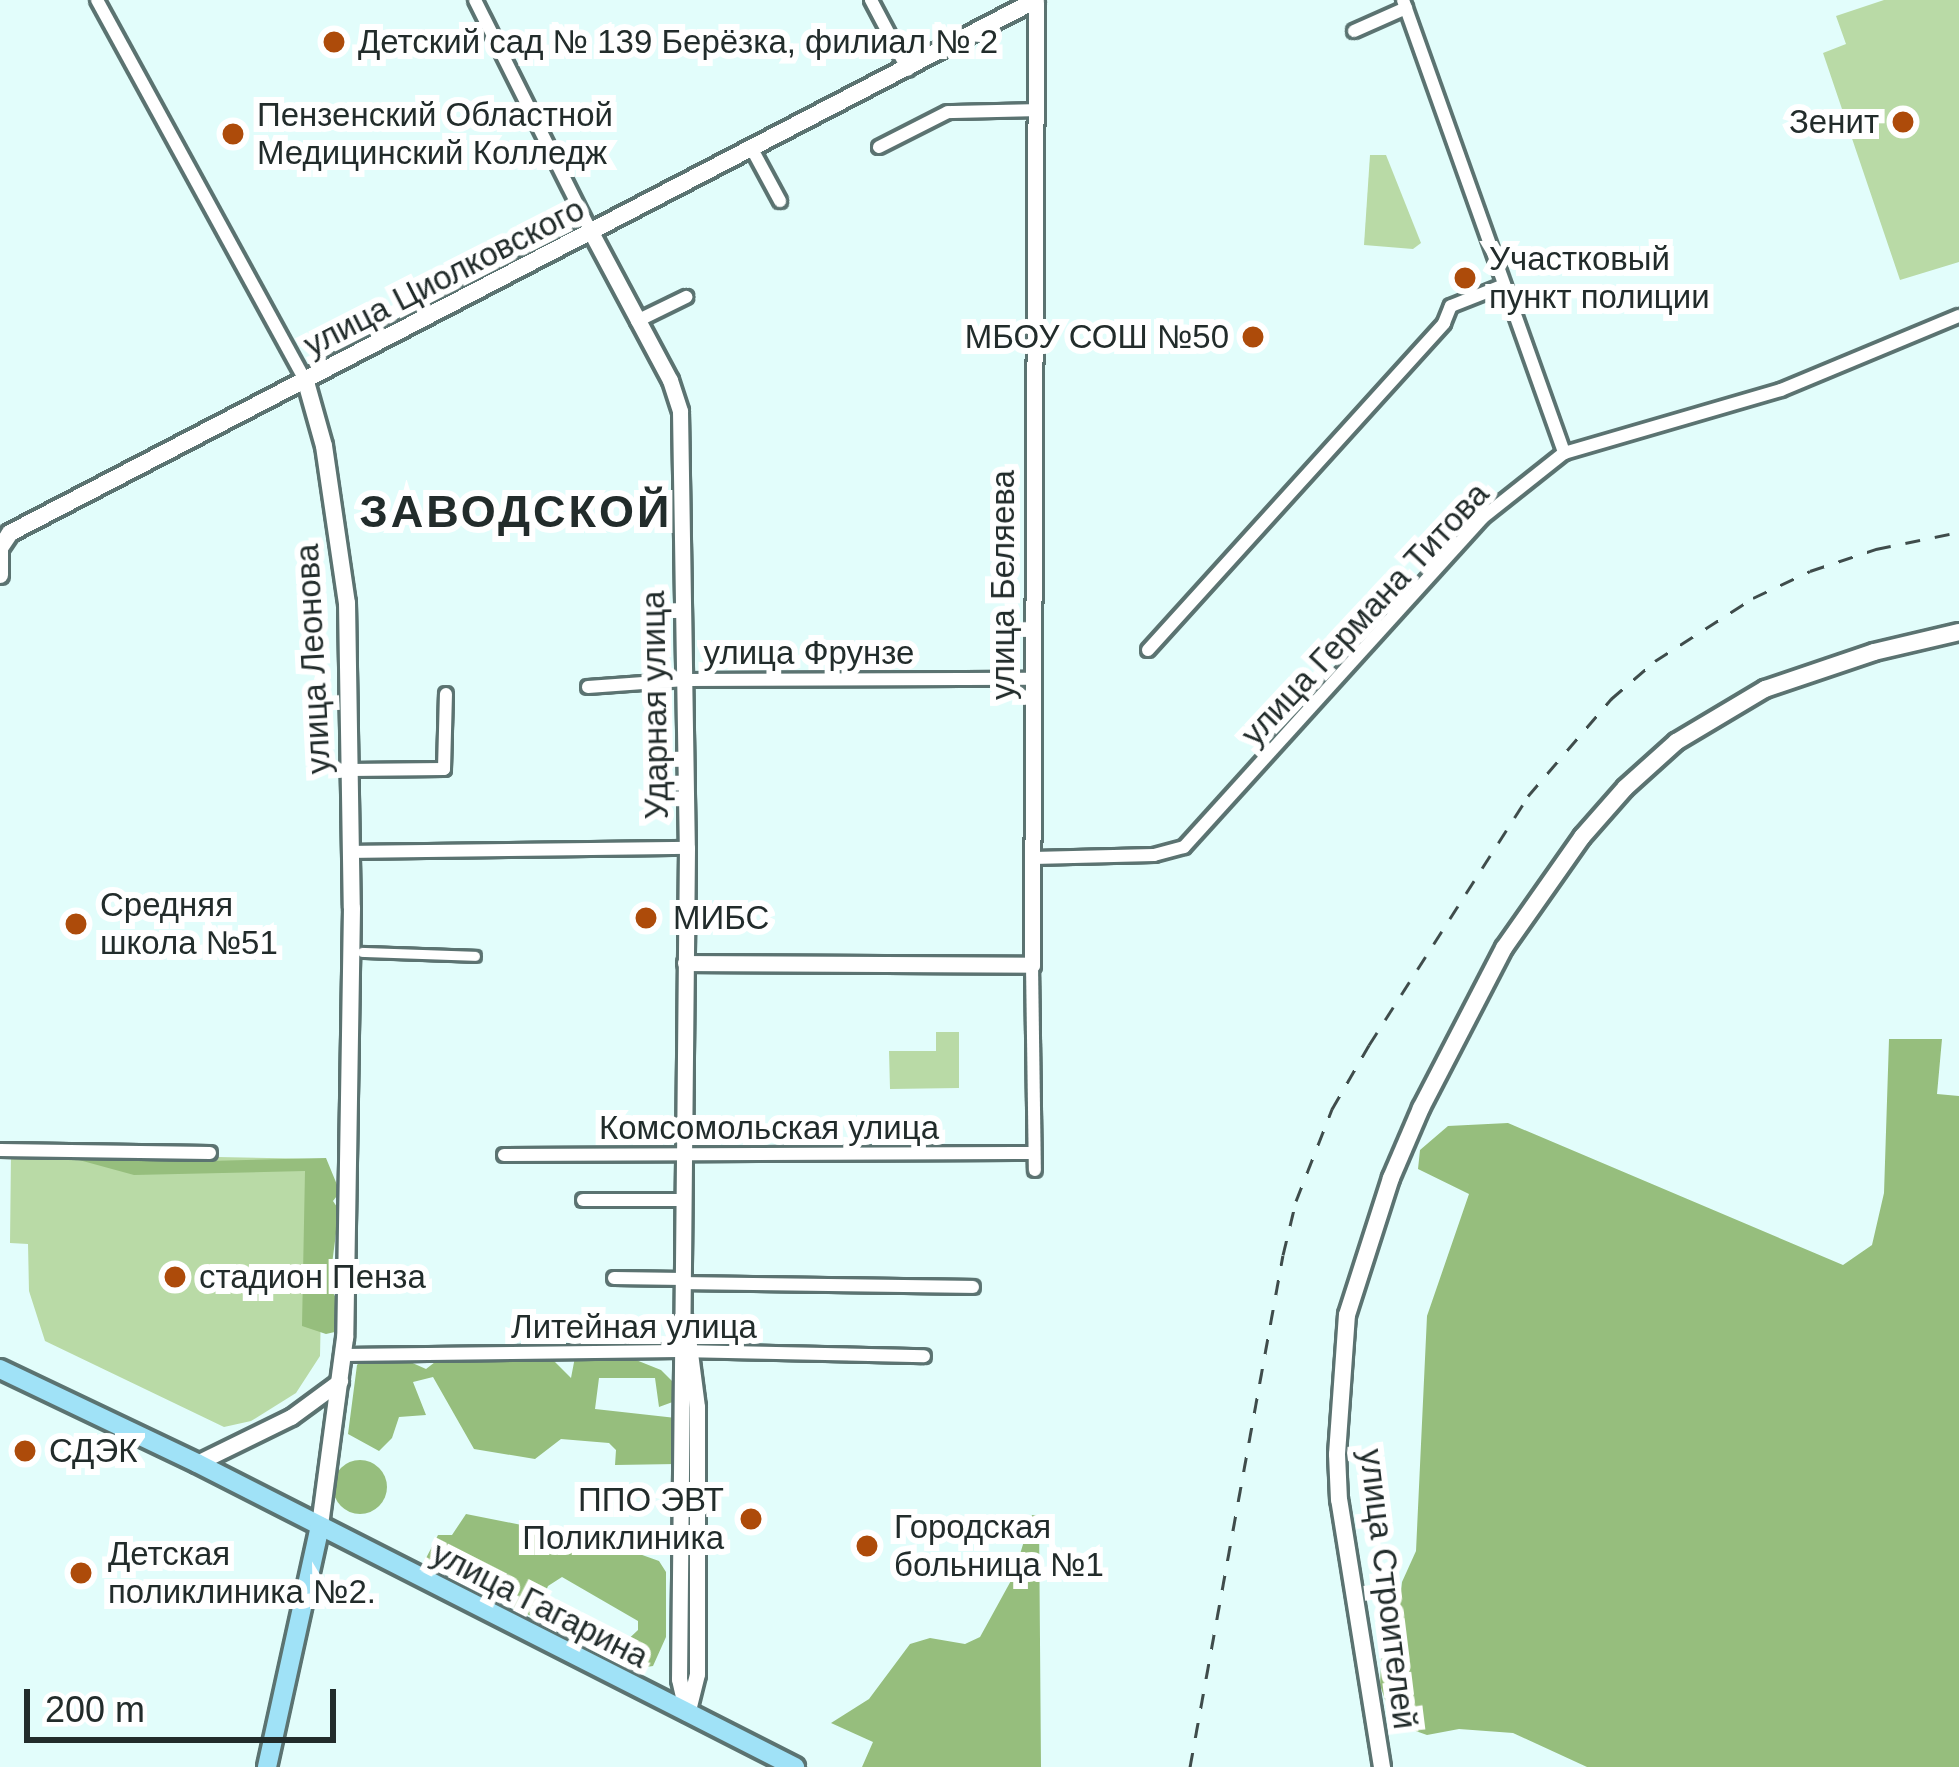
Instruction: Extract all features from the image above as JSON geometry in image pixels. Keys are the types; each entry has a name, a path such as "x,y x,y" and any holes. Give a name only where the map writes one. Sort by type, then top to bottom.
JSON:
{"main road":[{"name":"улица Циолковского","path":"0,575 3,540 1038,1"},
{"name":"улица Леонова","path":"306,382 324,446 346,603 351,851 342,1370 320,1526"},
{"name":"улица Строителей","path":"1382,1767 1337,1454 1347,1315 1391,1178 1421,1108 1504,948 1582,837 1659,758 1765,689 1874,652 1959,632"},
{"name":"улица Гагарина","path":"0,1370 197,1463 795,1767"},
{"path":"267,1767 320,1526"}],"street":[{"name":"улица Леонова","path":"97,0 306,382"},
{"name":"Ударная улица","path":"476,0 670,380 680,411 687,848 687,1713"},
{"path":"871,0 908,70"},
{"name":"улица Беляева","path":"1035,1170 1032,679 1038,1"},
{"path":"1354,31 1405,4 1564,453 1781,390 1959,316"},
{"path":"879,148 948,112 1035,110"},
{"path":"753,151 780,201"},
{"path":"1148,650 1444,323 1451,306 1504,285"},
{"path":"637,321 686,297"},
{"name":"улица Германа Титова","path":"1033,858 1154,855 1196,838 1482,518 1564,453"},
{"name":"улица Фрунзе","path":"588,687 685,680 1032,679"},
{"path":"350,770 444,770 446,694"},
{"path":"351,851 687,848"},
{"path":"362,952 475,956"},
{"path":"685,963 1032,965"},
{"path":"0,1150 209,1153"},
{"name":"Комсомольская улица","path":"504,1155 1034,1153"},
{"path":"583,1200 685,1200"},
{"path":"614,1278 973,1287"},
{"name":"Литейная улица","path":"342,1370 687,1353 924,1356"},
{"path":"197,1463 291,1417 342,1370"}],"green space":[{"name":"Зенит","path":"1884,0 1959,0 1959,262 1900,280 1823,53 1846,44 1836,16"},
{"path":"1370,155 1386,155 1421,243 1413,249 1364,245"},
{"path":"936,1032 959,1032 959,1088 890,1089 889,1051 936,1051"},
{"path":"1889,1039 1942,1039 1937,1094 1959,1096 1959,1767 1587,1767 1513,1733 1459,1729 1427,1735 1393,1723 1380,1685 1382,1646 1398,1620 1402,1582 1416,1551 1427,1316 1469,1194 1418,1169 1420,1150 1448,1126 1508,1123 1843,1265 1872,1245 1884,1193"},
{"path":"24,1152 208,1161 326,1158 340,1192 333,1201 339,1210 331,1272 337,1276 331,1290 337,1299 339,1331 326,1334 302,1326 305,1171 134,1175 79,1160 23,1159"},
{"name":"стадион Пенза","path":"11,1153 324,1159 320,1356 296,1393 251,1421 224,1427 45,1341 29,1291 28,1244 10,1243"},
{"path":"626,1356 661,1370 678,1387 678,1400 659,1407 655,1378 599,1378 595,1409 676,1418 676,1464 615,1465 616,1450 609,1443 561,1439 535,1459 474,1449 433,1377 413,1382 426,1415 399,1417 392,1438 379,1451 348,1434 357,1365 363,1358 408,1361 426,1369 439,1359 550,1357 571,1378 575,1357"},
{"path":"360,1460 379,1468 387,1487 379,1506 360,1514 341,1506 333,1487 341,1468"},
{"path":"466,1514 562,1533 612,1535 631,1551 659,1561 666,1572 666,1637 653,1666 640,1668 619,1657 620,1647 638,1630 638,1621 562,1577 548,1586 535,1618 424,1562 438,1535 452,1535"},
{"path":"1032,1515 1039,1516 1041,1767 862,1767 873,1742 831,1723 869,1699 910,1644 930,1638 965,1644 980,1637 1013,1577"}],"railway":[{"path":"1190,1767 1296,1201 1332,1109 1369,1045 1528,796 1611,699 1655,661 1753,598 1810,571 1876,549 1959,532"}],"place":[{"name":"Детский сад № 139 Берёзка, филиал № 2","path":"334,42"},
{"name":"Зенит","path":"1903,122"},
{"name":"Пензенский Областной Медицинский Колледж","path":"233,134"},
{"name":"Участковый пункт полиции","path":"1465,278"},
{"name":"МБОУ СОШ №50","path":"1253,337"},
{"name":"МИБС","path":"646,918"},
{"name":"Средняя школа №51","path":"76,924"},
{"name":"стадион Пенза","path":"175,1277"},
{"name":"СДЭК","path":"25,1451"},
{"name":"ППО ЭВТ Поликлиника","path":"751,1519"},
{"name":"Городская больница №1","path":"867,1546"},
{"name":"Детская поликлиника №2.","path":"81,1573"}],"district":[{"name":"ЗАВОДСКОЙ","path":"516,512"}]}
